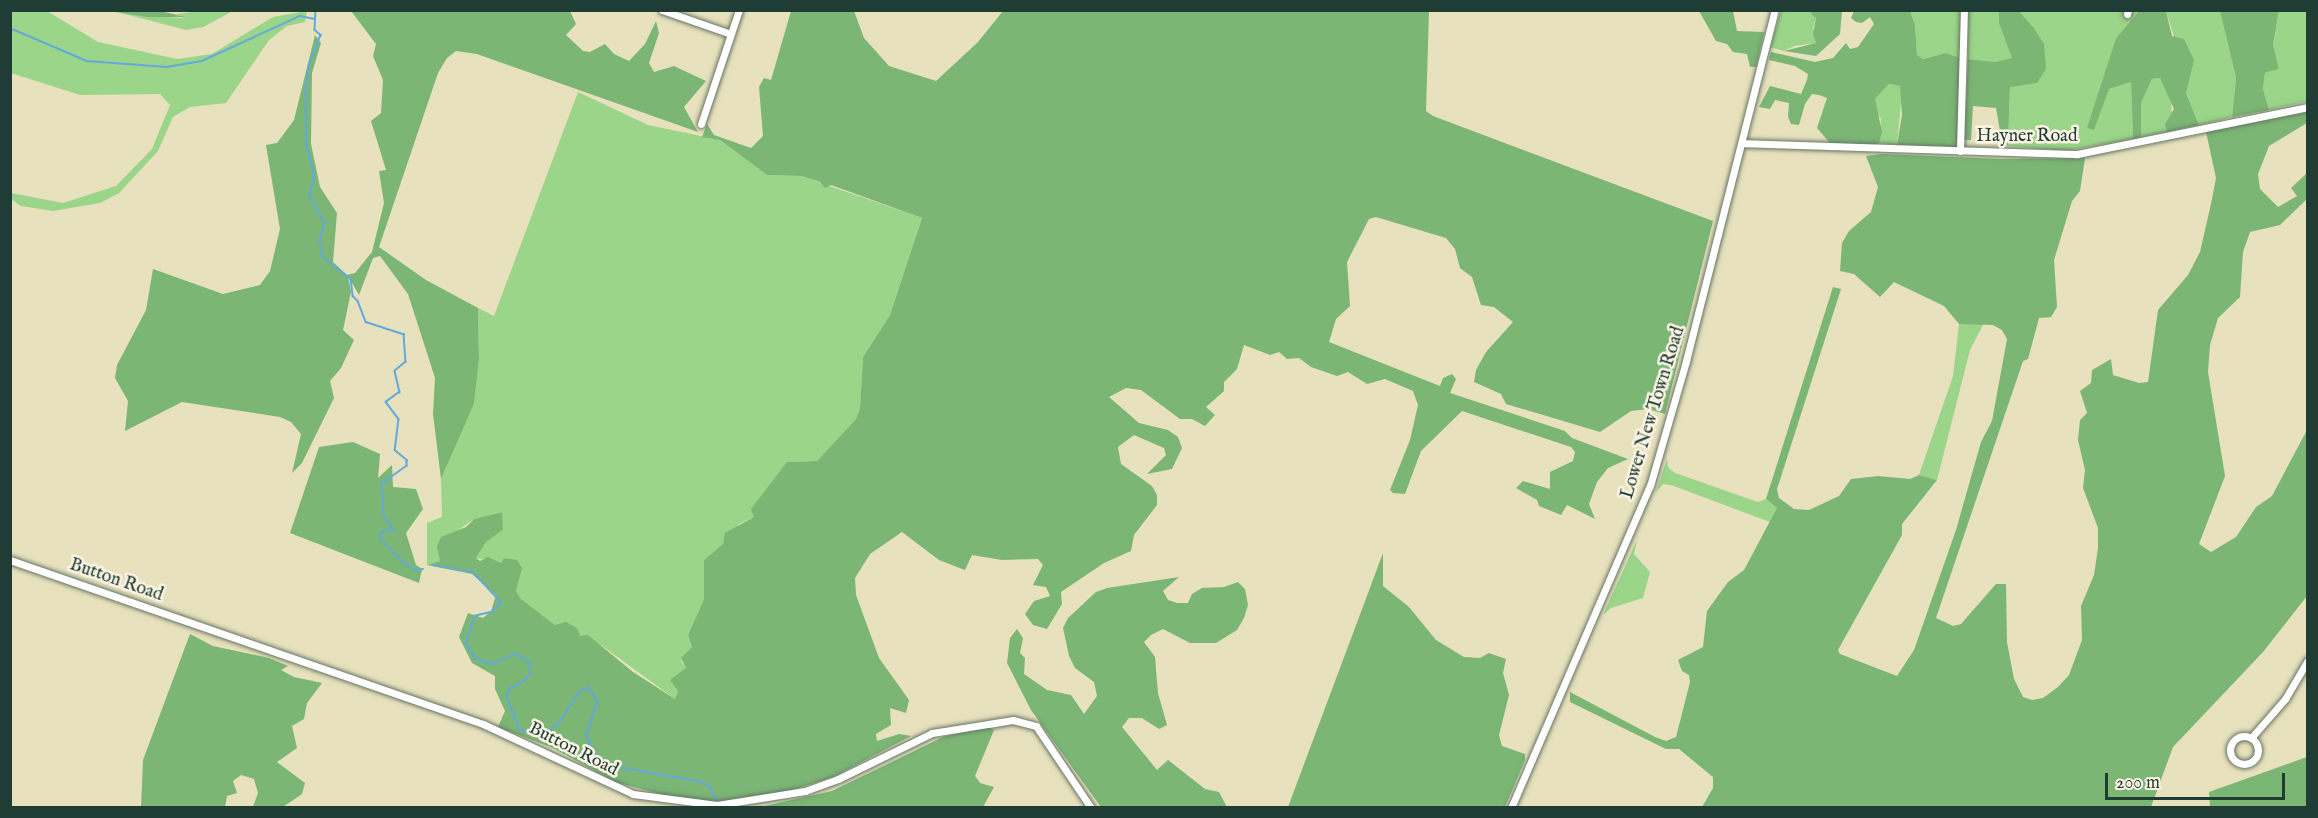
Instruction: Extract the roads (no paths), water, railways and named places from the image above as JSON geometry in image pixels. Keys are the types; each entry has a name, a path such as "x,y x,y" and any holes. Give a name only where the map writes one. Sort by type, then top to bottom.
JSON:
{"street":[{"path":"662,10 731,34"},
{"path":"701,124 739,10"},
{"name":"Lower New Town Road","path":"1511,807 1650,486 1742,143 1775,10"},
{"path":"1960,151 1964,10"},
{"name":"Hayner Road","path":"1742,143 1960,151 2099,151 2307,107"},
{"name":"Button Road","path":"10,560 483,724 633,794 717,805 805,791 838,780 932,733 1013,720 1036,726 1091,807"},
{"path":"2251,738 2285,699 2307,660"},
{"path":"2241,736 2251,738 2259,749 2256,759 2247,764 2237,763 2230,752 2233,742 2241,736"}],"waterway":[{"path":"316,10 315,30 321,35 309,67 306,93 307,147 315,177 310,196 325,223 320,241 323,257 351,279 353,296 358,301 366,322 404,334 406,362 395,371 400,392 386,402 399,419 395,450 407,460 407,466 382,484 384,516 394,530 381,533 381,539 402,561 415,570 423,569"},
{"path":"10,28 87,61 167,67 202,61 300,16 315,19"},
{"path":"433,565 473,572 502,603 493,612 475,616 466,643 475,658 485,662 492,664 515,654 530,662 531,673 525,681 511,688 507,697 520,729 537,736 548,732 559,723 579,692 588,687 598,701 587,735 596,756 607,765 702,782 711,787 716,800"}]}
